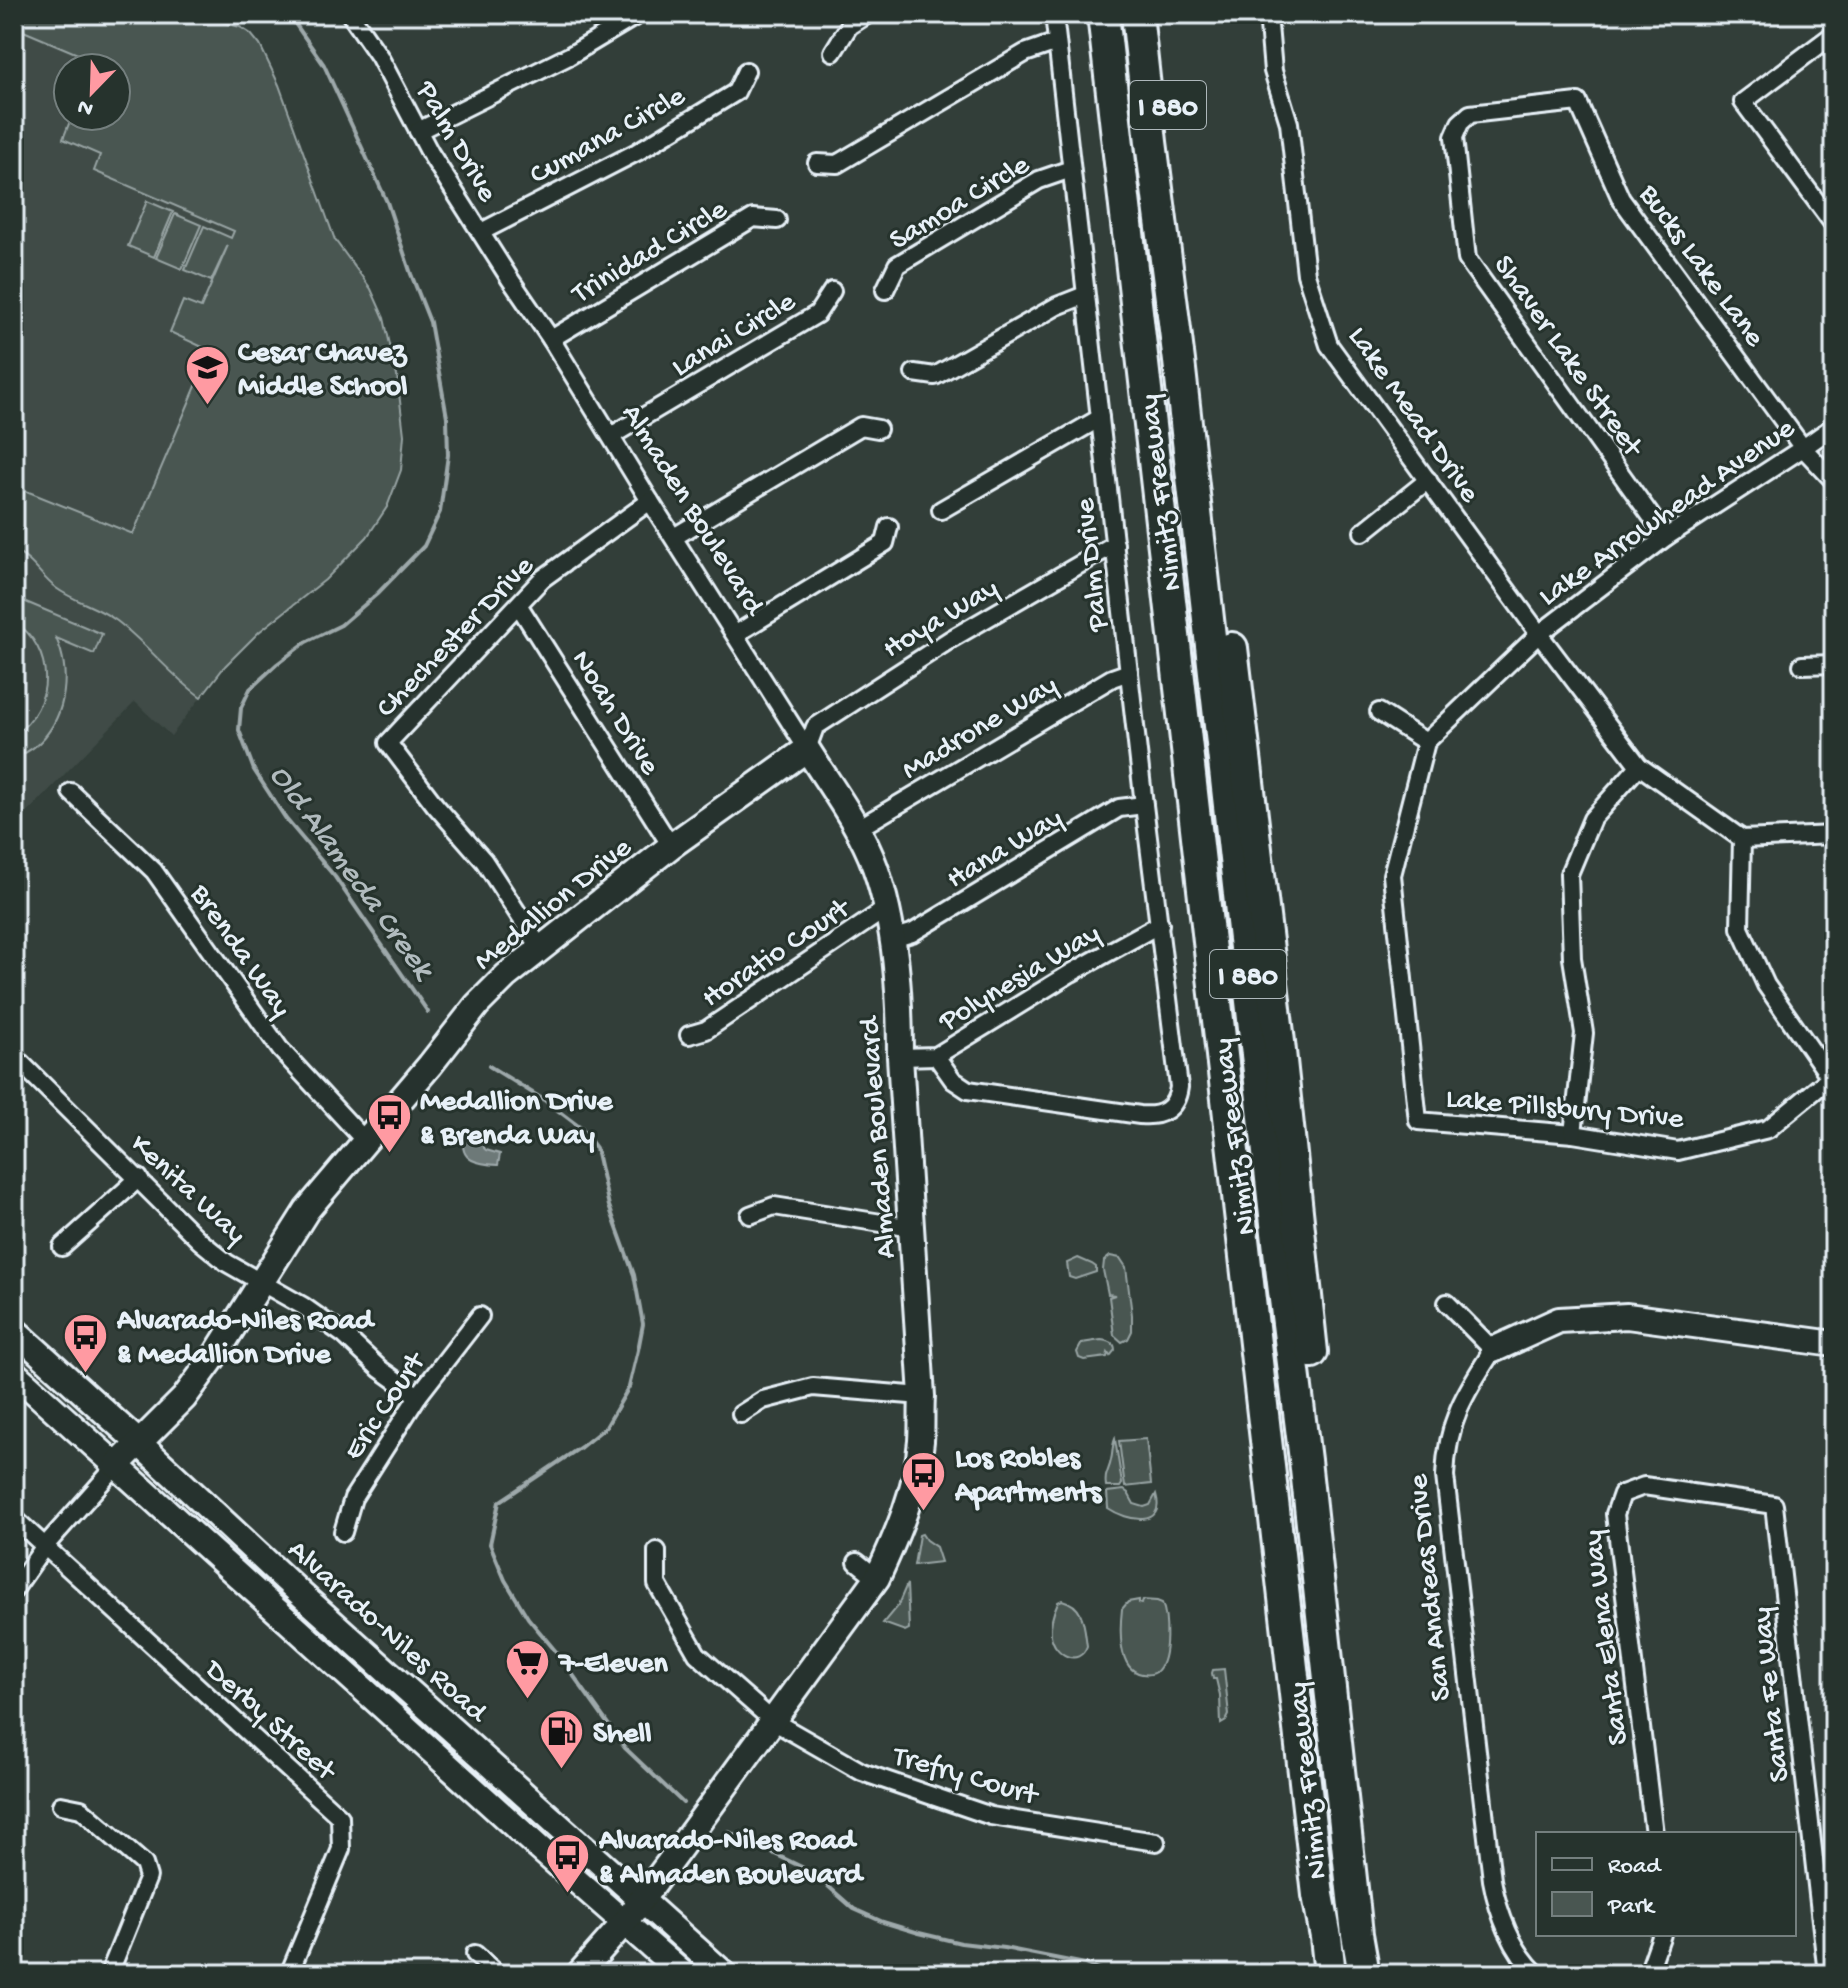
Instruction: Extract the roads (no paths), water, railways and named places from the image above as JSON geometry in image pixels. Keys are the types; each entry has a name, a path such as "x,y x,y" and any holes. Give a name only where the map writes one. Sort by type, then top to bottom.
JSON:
{"highway":[{"name":"Nimitz Freeway","path":"1103,14 1318,1895 1317,1937"},
{"name":"I 880","path":"1137,14 1280,1259 1367,1936 1364,1974"},
{"name":"Nimitz Freeway","path":"1157,14 1279,1042 1354,1745 1367,1936 1383,1974"},
{"path":"1310,1974 1317,1937"},
{"path":"1317,1937 1330,1974"}],"street":[{"name":"Palm Drive","path":"350,14 379,56 430,153 520,294"},
{"path":"418,131 569,56 639,14"},
{"path":"833,52 849,26 868,14"},
{"name":"Palm Drive","path":"936,1056 953,1080 968,1090 1140,1115 1156,1115 1170,1108 1178,1096 1054,14"},
{"name":"Lake Mead Drive","path":"1268,14 1273,71 1289,123 1306,274 1329,345 1639,766 1742,839"},
{"path":"1834,34 1743,102 1834,225"},
{"path":"817,163 837,164 1025,53 1057,42"},
{"name":"Cumana Circle","path":"481,232 637,152 736,92 746,71"},
{"name":"Bucks Lake Lane","path":"1578,102 1621,199 1803,448 1834,481"},
{"name":"Shaver Lake Street","path":"1578,102 1470,114 1460,123 1454,137 1467,259 1666,537"},
{"name":"Samoa Circle","path":"885,290 897,265 1039,180 1071,169"},
{"name":"Trinidad Circle","path":"551,339 753,218 777,220"},
{"name":"Lanai Circle","path":"611,436 817,314 832,291"},
{"name":"Almaden Boulevard","path":"520,294 736,634 857,829 875,865 892,939 900,1021 922,1396 921,1443 910,1499 877,1578 625,1922 579,1974"},
{"path":"914,373 935,376 1057,306 1085,295"},
{"path":"941,510 1100,418"},
{"path":"674,537 861,426 878,429"},
{"name":"Lake Arrowhead Avenue","path":"1426,742 1539,634 1666,537 1834,426"},
{"path":"1363,532 1428,480"},
{"name":"Chechester Drive","path":"541,949 484,861 435,805 388,743 542,579 650,501"},
{"path":"736,634 885,543 889,527"},
{"name":"Hoya Way","path":"807,749 815,727 951,639 1115,544"},
{"name":"Noah Drive","path":"519,606 671,846"},
{"path":"1802,665 1834,664"},
{"name":"Madrone Way","path":"857,829 1112,678 1129,672"},
{"path":"1379,712 1426,742"},
{"name":"Lake Pillsbury Drive","path":"1426,742 1392,875 1418,1121 1573,1134 1678,1151 1768,1129 1832,1080"},
{"name":"Medallion Drive","path":"14,1590 44,1547 117,1465 184,1398 216,1354 307,1210 477,1005 506,976 671,846 807,749"},
{"path":"1573,1134 1584,1033 1572,958 1569,874 1592,819 1639,766"},
{"name":"Brenda Way","path":"71,792 154,871 280,1049 366,1142"},
{"name":"Hana Way","path":"892,939 912,933 1119,808 1144,805"},
{"path":"1832,1080 1766,985 1740,928 1742,839 1834,835"},
{"name":"Horatio Court","path":"689,1035 706,1030 887,908"},
{"name":"Polynesia Way","path":"900,1057 936,1056 1071,973 1160,924"},
{"name":"Kenita Way","path":"14,1056 200,1241 227,1263 303,1306 344,1335 380,1369 418,1396"},
{"path":"62,1247 139,1178"},
{"path":"750,1215 774,1206 913,1228"},
{"path":"1447,1303 1493,1350 1559,1320 1627,1316 1834,1344"},
{"name":"Eric Court","path":"343,1532 353,1498 418,1396 480,1316"},
{"name":"Alvarado-Niles Road","path":"14,1330 303,1596 724,1974"},
{"name":"San Andreas Drive","path":"1493,1350 1469,1386 1453,1421 1446,1449 1445,1476 1492,1880 1505,1924 1525,1963 1537,1974"},
{"name":"Alvarado-Niles Road","path":"14,1373 538,1847 683,1974"},
{"path":"741,1414 763,1400 813,1387 922,1396"},
{"name":"Santa Elena Way","path":"1654,1832 1615,1514 1622,1494 1644,1486 1774,1505"},
{"name":"Santa Fe Way","path":"1774,1505 1827,1974"},
{"name":"Derby Street","path":"14,1518 340,1817 341,1849 289,1974"},
{"name":"Trefry Court","path":"657,1551 657,1584 697,1654 773,1721 862,1772 991,1816 1156,1842"},
{"path":"857,1562 877,1578"},
{"path":"61,1805 81,1809 144,1864 148,1877 109,1974"},
{"path":"1644,1974 1650,1968 1661,1936"},
{"path":"475,1954 497,1974"}],"waterway":[{"name":"Old Alameda Creek","path":"285,14 324,65 387,202 430,322 447,417 448,455 440,512 424,546 341,625 306,642 250,689 241,708 239,730 254,770 286,819 335,877 428,1012"},
{"name":"Old Alameda Creek","path":"489,1066 544,1100 581,1128 596,1148 609,1206 634,1275 643,1324 629,1387 606,1427 499,1502 490,1544 505,1580 528,1618 558,1654 625,1748 683,1803"},
{"name":"Old Alameda Creek","path":"729,1832 812,1872 854,1909 883,1922 961,1943 1085,1964 1112,1974"}],"place":[{"name":"Cesar Chavez Middle School","path":"207,406"},
{"name":"Medallion Drive & Brenda Way","path":"389,1155"},
{"name":"Alvarado-Niles Road & Medallion Drive","path":"86,1374"},
{"name":"Los Robles Apartments","path":"924,1512"},
{"name":"7-Eleven","path":"528,1700"},
{"name":"Shell","path":"562,1770"},
{"name":"Alvarado-Niles Road & Almaden Boulevard","path":"568,1894"}]}
